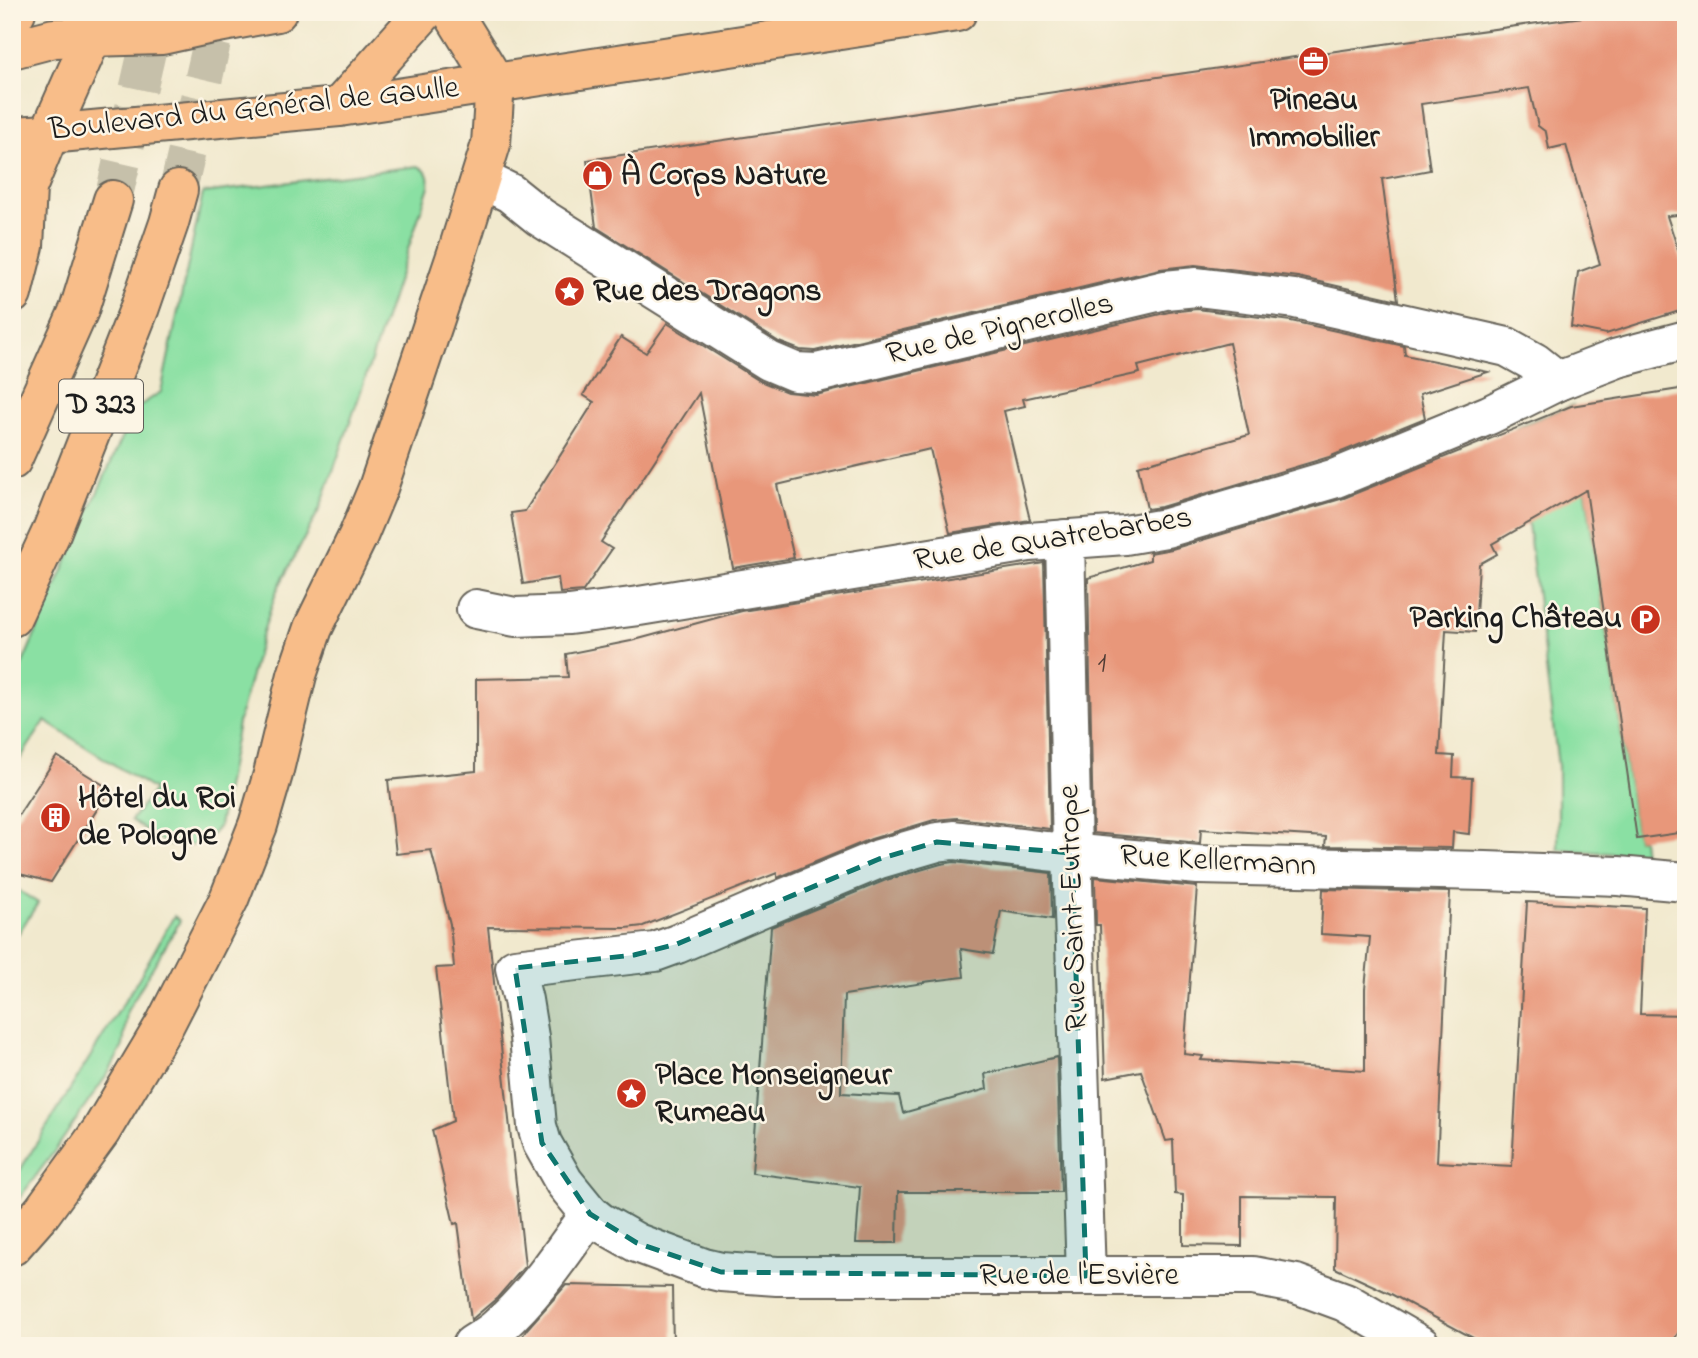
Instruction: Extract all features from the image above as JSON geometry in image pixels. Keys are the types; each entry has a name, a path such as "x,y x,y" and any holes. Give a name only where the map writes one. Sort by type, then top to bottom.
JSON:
{"main road":[{"path":"15,31 54,38 95,25 162,35 277,12"},
{"path":"339,107 424,12"},
{"name":"Boulevard du Général de Gaulle","path":"452,12 495,82"},
{"name":"Boulevard du Général de Gaulle","path":"12,136 339,107 957,12"},
{"path":"12,294 24,246 27,188 95,25"},
{"path":"12,1246 42,1212 101,1131 165,1024 229,899 258,825 297,675 313,628 358,536 396,440 481,179 491,144 495,82"},
{"name":"D 323","path":"12,617 51,533 140,307 178,190"},
{"name":"D 323","path":"12,460 79,310 113,200"}],"street":[{"name":"Rue de Pignerolles","path":"481,179 510,193 549,223 769,361 795,372 817,373 1165,290 1197,287 1295,299 1507,347 1534,362 1558,382"},
{"name":"Rue de Quatrebarbes","path":"476,609 515,617 569,615 1029,542 1125,535 1166,528 1336,478 1618,358 1686,340"},
{"name":"Rue Saint-Eutrope","path":"1065,539 1086,1276"},
{"name":"Rue Kellermann","path":"590,1214 564,1182 542,1143 537,1126 529,1037 515,968 655,951 879,859 937,842 967,840 1198,865 1486,871 1686,881"},
{"name":"Rue de l'Esvière","path":"590,1214 637,1244 721,1272 777,1276 1253,1276 1274,1279 1345,1302 1421,1346"},
{"path":"472,1345 498,1328 518,1306 590,1214"}],"highlighted area":[{"path":"937,842 1072,853 1086,1276 721,1272 637,1243 590,1214 542,1143 515,968 634,955 677,944 879,859"}],"green space":[{"path":"418,166 427,174 429,186 320,508 277,590 262,635 238,723 219,826 208,839 193,845 168,845 131,820 154,790 45,721 12,771 12,688 135,409 161,392 203,193"},
{"path":"1573,405 1637,839 1642,839 1644,856 1558,849 1558,766 1516,427"},
{"path":"12,886 38,903 12,943"},
{"path":"174,916 180,921 127,1011 123,1046 109,1072 12,1208 12,1183 139,978"}],"building":[{"path":"1620,12 1686,12 1686,214 1667,216 1686,273 1686,309 1606,334 1571,327 1578,272 1600,264 1566,145 1549,149 1546,132 1538,126 1529,88 1421,104 1430,170 1382,179 1398,300 1298,277 1195,265 1160,269 815,351 800,350 779,342 596,227 587,160"},
{"path":"1197,309 1291,321 1404,346 1405,355 1488,372 1420,394 1425,418 1329,457 1147,509 1138,466 1249,435 1229,343 1138,366 1140,373 1023,399 1025,406 1004,411 1030,520 950,533 930,449 777,485 794,558 733,568 699,393 601,542 612,549 583,591 560,593 558,578 523,584 511,513 525,511 594,402 583,395 621,337 646,353 667,323 760,381 787,392 816,395 1169,312"},
{"path":"1686,388 1686,832 1637,839 1586,490 1492,544 1497,554 1479,564 1475,632 1446,630 1439,755 1454,756 1453,777 1472,778 1469,834 1453,832 1452,848 1325,846 1326,837 1201,829 1200,843 1093,833 1088,578 1150,560 1150,553 1172,549 1344,498 1571,406"},
{"path":"1044,563 1050,829 957,818 934,820 871,839 777,878 777,873 643,926 488,927 525,1266 497,1298 471,1320 458,1223 454,1224 432,1130 453,1121 436,968 454,967 450,924 431,850 396,854 388,780 476,771 476,679 568,677 566,654 631,641 742,611"},
{"name":"Hôtel du Roi de Pologne","path":"57,756 110,789 51,882 12,872 12,825"},
{"path":"954,862 1051,873 1052,919 1001,911 993,954 961,949 964,977 844,995 841,1093 899,1096 903,1113 987,1089 985,1074 1057,1057 1061,1192 898,1192 897,1243 856,1243 860,1187 752,1173 771,927 886,880"},
{"path":"1095,877 1197,887 1184,1054 1203,1056 1201,1060 1365,1071 1365,989 1370,937 1321,934 1323,889 1450,892 1437,1162 1512,1166 1527,902 1645,908 1640,1014 1686,1015 1686,1318 1671,1346 1488,1346 1391,1294 1335,1268 1336,1197 1242,1196 1242,1246 1183,1245 1183,1195 1175,1194 1173,1140 1166,1141 1141,1071 1105,1078 1100,925 1096,925"},
{"path":"566,1285 672,1287 673,1346 516,1346 527,1329"}],"tunnel":[{"path":"113,200 156,12"},
{"path":"178,190 219,12"}],"place":[{"name":"Pineau Immobilier","path":"1314,62"},
{"name":"À Corps Nature","path":"598,176"},
{"name":"Rue des Dragons","path":"570,292"},
{"name":"Parking Château","path":"1645,619"},
{"name":"Hôtel du Roi de Pologne","path":"55,817"},
{"name":"Place Monseigneur Rumeau","path":"632,1094"}]}
